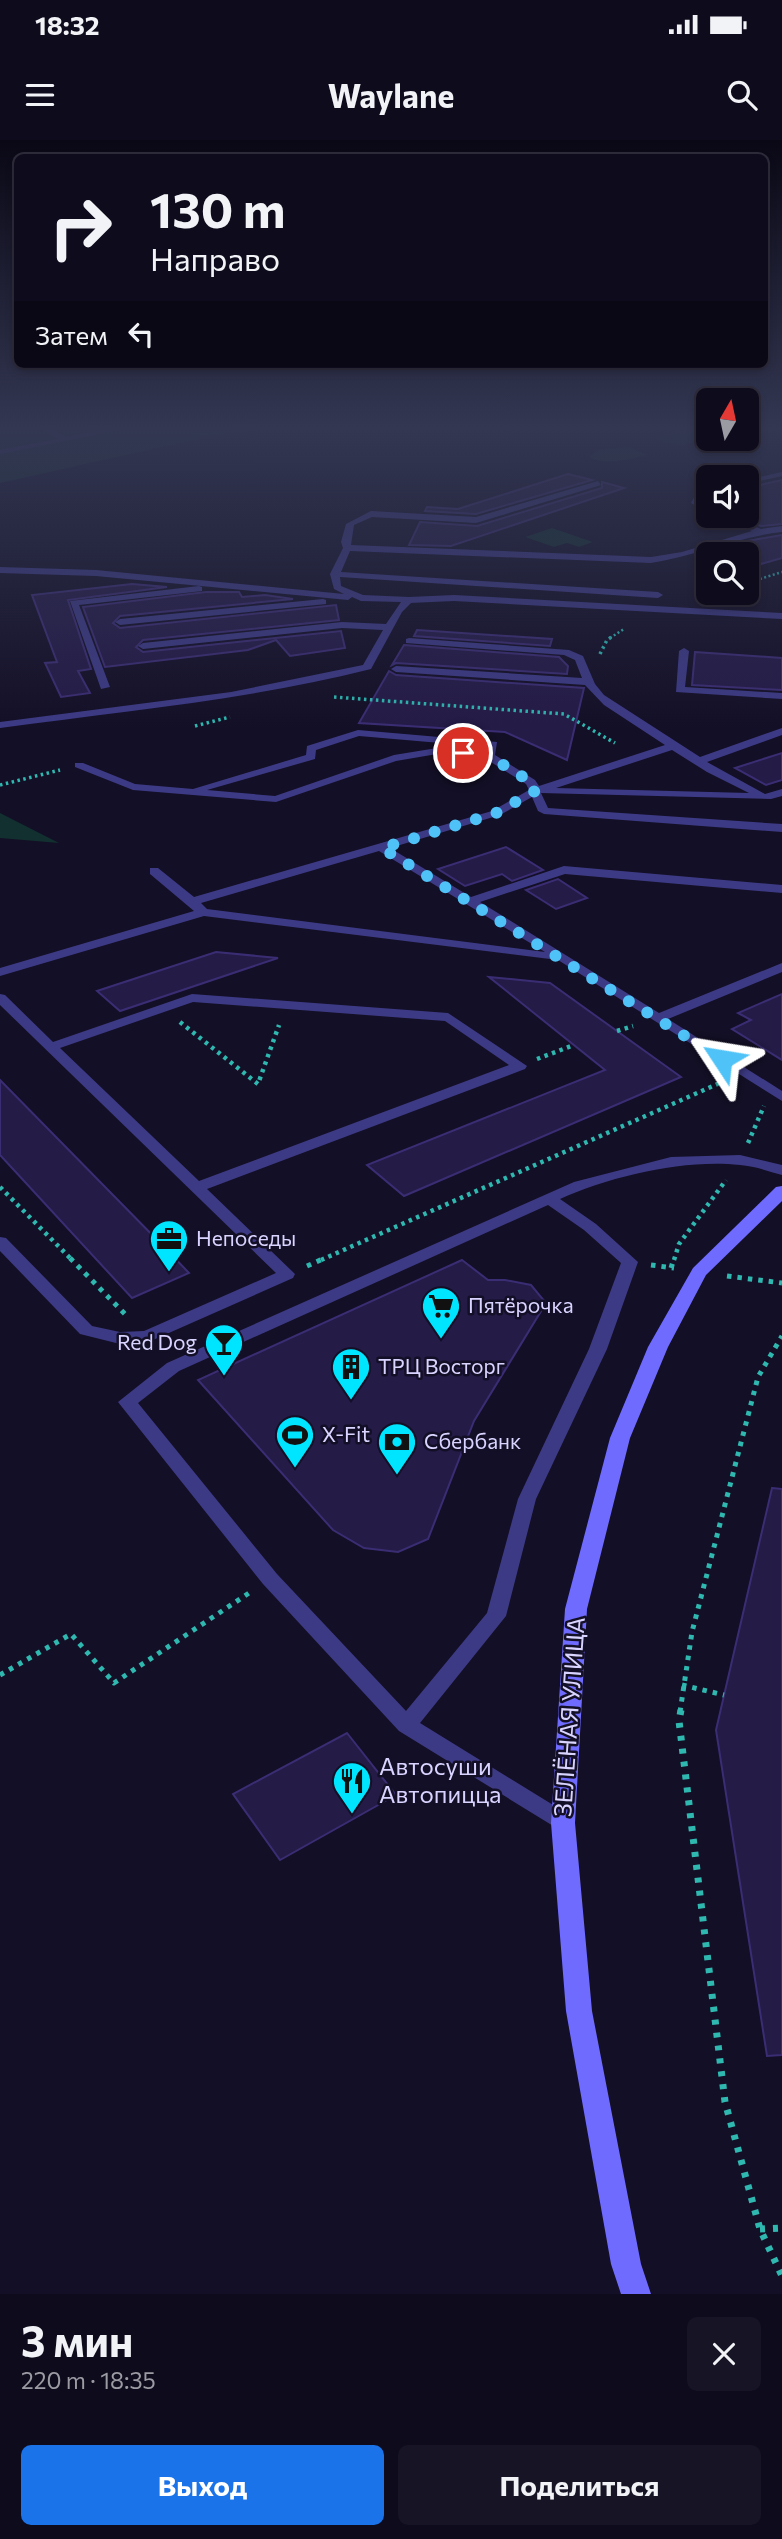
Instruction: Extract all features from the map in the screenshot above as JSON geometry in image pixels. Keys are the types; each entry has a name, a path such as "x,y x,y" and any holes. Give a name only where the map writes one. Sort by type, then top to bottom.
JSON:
{"main road":[{"name":"ЗЕЛЁНАЯ УЛИЦА","path":"636,2294 626,2264 579,2011 563,1823 576,1609 620,1438 658,1347 699,1272 782,1191"}],"street":[{"path":"409,600 454,598 782,616"}],"lane":[{"path":"349,527 345,542 347,548 335,574 337,587 361,598"},
{"path":"752,528 757,530"},
{"path":"347,548 651,560 667,559 757,530 782,529"},
{"path":"0,570 96,573 361,598 409,600"},
{"path":"335,574 658,595"},
{"path":"105,687 73,604 185,592 218,585"},
{"path":"120,622 361,598"},
{"path":"0,725 200,701 329,678 367,667 398,611 409,600"},
{"path":"143,646 342,625 389,628"},
{"path":"409,641 566,652 579,658 589,682 600,696 711,770 782,802"},
{"path":"684,651 680,690 782,696"},
{"path":"396,669 589,682"},
{"path":"699,761 782,731"},
{"path":"189,792 311,757 311,748 358,733 493,744 489,756"},
{"path":"192,902 496,813 535,791 673,746"},
{"path":"79,765 133,787 276,799 394,758 437,751 489,756 531,782 544,811 782,828"},
{"path":"535,791 767,797 782,792"},
{"path":"382,848 564,958 782,1097"},
{"path":"470,901 564,870 782,889"},
{"path":"154,871 202,912"},
{"path":"0,972 202,912 564,958"},
{"path":"658,1018 782,967"},
{"path":"0,998 287,1274 147,1336 120,1338 86,1329 0,1242"},
{"path":"51,1047 192,998 448,1017 520,1066"},
{"path":"197,1187 520,1066"},
{"path":"563,1823 406,1725 270,1579 127,1402 173,1367 579,1185 671,1162 740,1160 782,1170"},
{"path":"406,1725 496,1616 527,1499 598,1349 630,1262 590,1227 550,1199"}],"path":[{"path":"759,579 782,572"},
{"path":"580,663 602,653 607,640 654,609"},
{"path":"329,696 564,715 640,757"},
{"path":"195,726 235,716"},
{"path":"0,785 79,765"},
{"path":"163,1008 258,1084 286,1005"},
{"path":"520,1066 574,1045"},
{"path":"287,1274 743,1073"},
{"path":"0,1186 147,1336"},
{"path":"782,1336 758,1377 692,1632 682,1685 679,1721 725,2102 760,2229 782,2276"},
{"path":"0,1675 71,1634 114,1683 270,1579"},
{"path":"682,1685 724,1695"},
{"path":"760,2229 782,2228"}],"green space":[{"path":"552,528 593,542 579,547 567,543 554,547 525,537"},
{"path":"0,813 59,843 0,838"}],"building":[{"path":"418,527 509,527 451,546 409,545"},
{"path":"782,535 782,558 759,565 759,542 747,541"},
{"path":"132,584 167,587 68,600 91,669 78,671 90,693 61,697 45,663 57,662 32,595"},
{"path":"206,592 239,592 242,597 265,595 293,599 120,616 113,623 120,628 336,605 339,620 143,640 136,647 143,652 341,631 345,648 290,656 276,640 248,650 105,667 83,607"},
{"path":"417,630 552,639 550,646 414,636"},
{"path":"404,645 559,657 568,666 567,674 396,663 392,665"},
{"path":"695,652 782,658 782,690 692,685"},
{"path":"389,671 396,675 584,688 567,760 505,732 359,723"},
{"path":"782,753 782,780 766,785 735,768"},
{"path":"506,847 543,870 512,881 502,874 465,886 438,869"},
{"path":"558,879 587,898 556,909 526,890"},
{"path":"216,952 278,958 120,1011 97,991"},
{"path":"489,977 550,983 681,1077 404,1196 367,1165 605,1070"},
{"path":"782,994 782,1060 732,1029 751,1020 738,1013"},
{"path":"0,1080 189,1273 132,1298 0,1155"},
{"name":"ТРЦ Восторг","path":"462,1260 488,1280 531,1285 546,1303 474,1421 428,1539 398,1552 364,1548 333,1530 198,1380"},
{"path":"772,1488 782,1489 782,2055 767,2056 716,1730"},
{"path":"347,1733 396,1795 280,1860 233,1794"}],"place":[{"name":"Непоседы","path":"169,1273"},
{"name":"Пятёрочка","path":"441,1340"},
{"name":"Red Dog","path":"224,1377"},
{"name":"ТРЦ Восторг","path":"351,1401"},
{"name":"X-Fit","path":"295,1469"},
{"name":"Сбербанк","path":"397,1476"},
{"name":"Автосуши Автопицца","path":"352,1815"}],"route":[{"path":"463,753 489,756 531,782 535,791 496,813 382,848 564,958 722,1059"}]}
